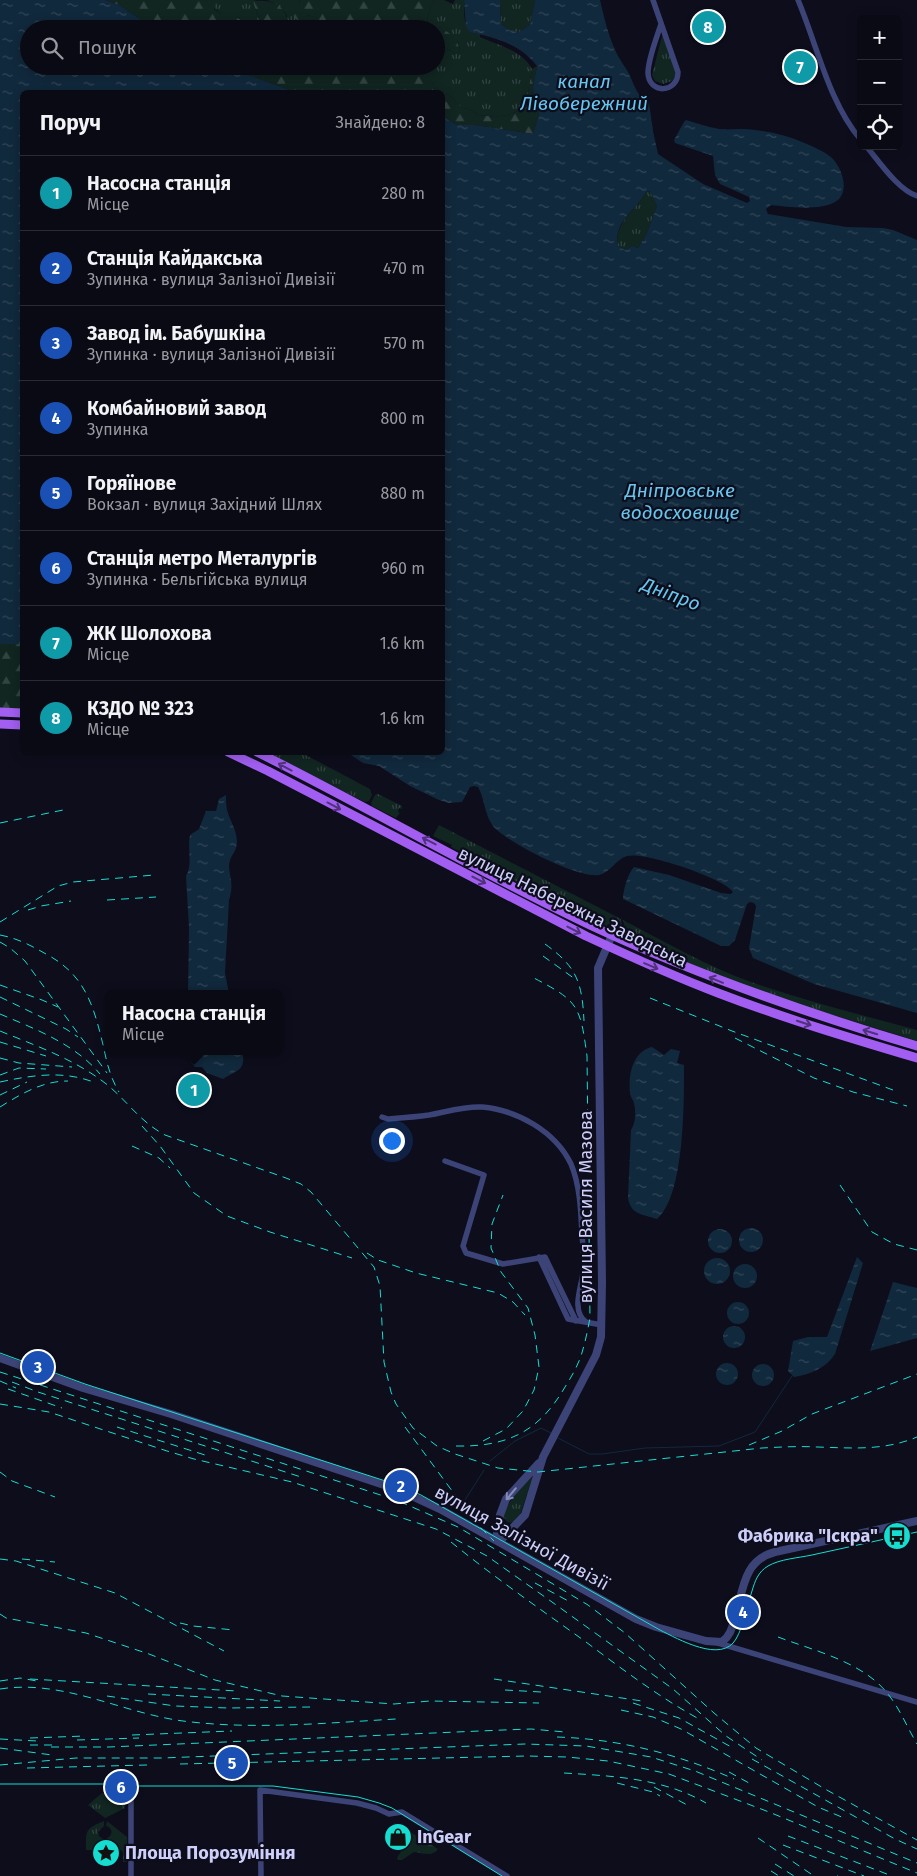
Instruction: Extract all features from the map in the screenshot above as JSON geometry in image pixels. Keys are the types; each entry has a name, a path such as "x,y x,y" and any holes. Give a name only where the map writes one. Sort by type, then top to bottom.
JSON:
{"main road":[{"path":"0,712 20,713"},
{"path":"0,724 20,725"},
{"name":"вулиця Набережна Заводська","path":"234,755 607,946 718,993 800,1022 917,1058"},
{"name":"вулиця Набережна Заводська","path":"263,755 612,935 680,965 767,999 917,1046"}],"street":[{"path":"653,0 678,72 677,81 666,89 657,88 653,85 648,72 661,24"},
{"path":"798,0 840,109 850,128 857,136"},
{"path":"869,150 900,185 910,194 917,196"},
{"name":"вулиця Василя Мазова","path":"498,1541 525,1515 543,1457 596,1355 601,1337 602,1257 598,972 612,935"},
{"path":"382,1117 388,1119 428,1115 473,1107 499,1110 519,1116 539,1128 559,1145 571,1164 578,1186 584,1270 578,1309 580,1318 586,1322"},
{"path":"445,1161 484,1175 463,1246 466,1253 503,1264 539,1257 568,1319 602,1325"},
{"name":"вулиця Залізної Дивізії","path":"0,1358 83,1388 171,1414 421,1499 636,1619 656,1627 706,1642 718,1643 917,1702"},
{"name":"вулиця Василя Мазова","path":"498,1541 500,1515 506,1499 543,1457"},
{"path":"718,1643 725,1640 732,1629 749,1570 758,1558 775,1552 917,1520"},
{"path":"261,1876 260,1790 357,1803 390,1814 402,1812 507,1876"},
{"path":"131,1792 132,1876"}],"green space":[{"path":"105,0 205,0 207,2 216,2 214,9 221,14 232,15 241,20 142,20 119,5"},
{"path":"205,0 257,0 253,1 259,20 242,20 221,14"},
{"path":"266,0 300,0 299,5 307,15 314,17 314,20 288,20 283,11"},
{"path":"300,0 434,0 429,11 428,20 314,20 314,17 307,15 303,20 298,20 294,18 293,8 299,5"},
{"path":"434,0 444,0 453,4 455,0 464,0 465,22 470,29 480,34 480,37 516,53 528,62 532,69 526,104 520,110 496,117 478,115 469,109 462,108 445,93 445,90 439,90 433,85 427,75 445,75 445,48 456,54 460,50 458,42 446,32 445,33 445,20 428,20 429,11"},
{"path":"500,0 535,0 530,25 519,32 509,30 501,24"},
{"path":"253,1 267,1 275,4 286,15 287,20 259,20"},
{"path":"446,31 456,38 460,50 456,54 445,48"},
{"path":"663,32 675,70 675,76 672,81 663,84 655,81 652,75"},
{"path":"537,66 533,87 534,99 538,105 539,114 533,134 475,125 455,124 445,118 445,93 462,108 469,109 478,115 496,117 508,115 520,110 526,104 532,69"},
{"path":"249,75 428,75 433,85 439,90 290,90"},
{"path":"650,191 657,206 646,235 638,248 632,246 625,250 618,246 619,230 622,223 646,192"},
{"path":"0,644 20,644 20,709 0,708"},
{"path":"271,755 306,755 370,789 372,795 369,801 365,802"},
{"path":"378,794 402,806 402,809 399,808 398,812 400,813 396,818 372,806 371,803 375,795"},
{"path":"439,825 621,919 623,933 611,928 612,925 608,924 607,926 546,897 451,847 452,845 433,836"},
{"path":"623,920 702,961 751,982 813,1002 917,1030 917,1041 769,995 690,964 626,935"},
{"path":"533,1476 519,1518 515,1523 507,1522 503,1516 512,1499"},
{"path":"102,1793 121,1794 125,1800 125,1808 105,1818 88,1805"},
{"path":"104,1821 104,1826 98,1832 99,1836 103,1839 103,1850 86,1850 88,1831 93,1826"},
{"path":"107,1821 127,1837 127,1862 123,1862 121,1850 106,1850 106,1839 111,1833 110,1829 106,1826"},
{"path":"412,1833 438,1849 431,1854 414,1852 402,1860 398,1860 397,1858"}],"water":[{"path":"0,0 105,0 119,5 142,20 20,20 20,75 249,75 290,90 20,90 20,644 0,644"},
{"name":"Дніпровське водосховище","path":"464,0 500,0 501,24 509,30 519,32 530,25 535,0 600,0 608,33 617,55 638,93 649,103 658,154 703,184 747,203 750,201 749,197 720,184 715,175 713,156 675,143 674,140 684,122 686,120 719,129 757,130 788,137 818,149 836,162 842,174 843,193 835,202 821,207 803,208 771,205 766,209 768,214 846,227 883,228 917,240 917,1013 814,984 753,958 749,948 756,906 754,903 750,902 747,904 735,940 729,946 721,946 623,899 626,882 634,867 669,875 721,893 731,894 733,892 727,886 700,873 665,862 636,856 623,858 606,872 599,875 589,875 576,871 527,850 500,833 490,821 478,787 470,787 462,802 449,803 410,786 379,766 363,763 351,755 445,755 445,118 460,125 475,125 533,134 539,114 538,105 534,99 533,87 537,66 515,47 470,32 466,27","holes":["650,191 657,206 646,235 638,248 632,246 625,250 618,246 617,237 622,223 646,192"]},
{"path":"226,795 227,810 237,838 236,848 229,866 231,886 225,973 228,990 188,990 189,928 186,876 190,861 190,835 199,829 206,811 216,811 219,799"},
{"path":"652,1047 664,1055 671,1049 680,1051 677,1063 684,1065 683,1123 678,1169 673,1190 666,1207 657,1219 635,1211 629,1204 628,1198 631,1130 634,1124 635,1113 634,1103 630,1094 631,1071 640,1053"},
{"path":"189,1055 243,1055 243,1058 242,1066 223,1079 207,1073 202,1067 195,1067 190,1061"},
{"path":"746,1228 756,1228 763,1235 763,1245 756,1252 746,1252 739,1245 739,1235"},
{"path":"715,1229 725,1229 732,1236 732,1246 725,1253 715,1253 708,1246 708,1236"},
{"path":"857,1257 863,1263 835,1354 827,1364 817,1370 794,1377 788,1371 793,1341 808,1337 827,1337"},
{"path":"717,1258 726,1262 730,1271 726,1280 717,1284 708,1280 704,1271 708,1262"},
{"path":"745,1264 753,1268 757,1276 753,1284 745,1288 737,1284 733,1276 737,1268"},
{"path":"893,1282 917,1288 917,1338 870,1351"},
{"path":"738,1302 746,1305 749,1313 746,1321 738,1324 730,1321 727,1313 730,1305"},
{"path":"734,1326 742,1329 745,1337 742,1345 734,1348 726,1345 723,1337 726,1329"},
{"path":"727,1363 735,1366 738,1374 735,1382 727,1385 719,1382 716,1374 719,1366"},
{"path":"763,1364 771,1367 774,1375 771,1383 763,1386 755,1383 752,1375 755,1367"}],"waterway":[{"path":"558,1438 589,1454 645,1448 719,1446 755,1432 792,1376"},
{"path":"490,1461 515,1441 541,1428 551,1433"},
{"path":"465,1500 484,1470"}],"tram line":[{"path":"0,1353 85,1384 401,1486 421,1495 660,1630 688,1643 711,1650 729,1646 736,1639 756,1580 759,1574 768,1566 784,1560 917,1532"},
{"path":"0,1784 273,1786 358,1797 392,1808 502,1876"}],"railway":[{"path":"0,823 68,809"},
{"path":"0,922 58,886 73,882 154,875"},
{"path":"107,900 156,897"},
{"path":"28,910 71,901"},
{"path":"0,935 30,945 60,962 79,982 92,1006 106,1060 119,1092"},
{"path":"0,942 25,961 107,1073"},
{"path":"545,944 564,960 576,976 582,996 584,1021"},
{"path":"543,956 575,979"},
{"path":"456,1446 491,1444 506,1440 533,1426 555,1402 578,1364 590,1318 587,1056 585,1039 579,1014 574,1006 559,992 532,977"},
{"path":"0,985 58,1007"},
{"path":"0,997 66,1029 78,1037"},
{"path":"650,998 732,1031 893,1090"},
{"path":"0,1014 54,1038 79,1054 100,1074"},
{"path":"0,1031 52,1052 89,1072 101,1080 155,1129 165,1135 286,1178 301,1184 311,1192 374,1267 380,1286 384,1362 391,1392 396,1404 413,1428 437,1446 455,1454 498,1468 538,1472 762,1448 880,1447 917,1437"},
{"path":"735,1038 814,1078 853,1092 907,1106"},
{"path":"0,1042 46,1056"},
{"path":"0,1058 19,1063 72,1067"},
{"path":"0,1075 19,1068 46,1069"},
{"path":"0,1082 24,1077 60,1075 72,1076 96,1083"},
{"path":"0,1107 24,1093 41,1086 68,1081"},
{"path":"0,1095 27,1082"},
{"path":"142,1126 160,1146 194,1193 227,1216 352,1258"},
{"path":"132,1146 159,1158 170,1168"},
{"path":"840,1185 872,1232 894,1244 917,1250"},
{"path":"483,1441 506,1429 523,1411 534,1390 539,1367 535,1335 528,1308 501,1272 491,1248 492,1224 503,1195"},
{"path":"367,1253 378,1260 416,1273 498,1293 513,1302 525,1315"},
{"path":"0,1372 396,1500 458,1527 588,1605 625,1633 756,1748 917,1840"},
{"path":"749,1445 782,1431 812,1414 917,1374"},
{"path":"0,1381 16,1388"},
{"path":"12,1382 304,1478"},
{"path":"8,1389 62,1408"},
{"path":"0,1404 49,1412 194,1459 292,1482 436,1529 487,1556 552,1602 673,1689 726,1736 762,1760"},
{"path":"117,1427 205,1455"},
{"path":"405,1427 475,1522 494,1541"},
{"path":"0,1472 12,1481 55,1497"},
{"path":"451,1542 627,1672 699,1719"},
{"path":"0,1559 16,1561 115,1593 224,1651"},
{"path":"22,1559 55,1562"},
{"path":"535,1583 572,1603"},
{"path":"0,1614 6,1618 86,1633 149,1654 215,1680 282,1696 394,1704 430,1701 539,1703"},
{"path":"180,1623 234,1630"},
{"path":"778,1637 838,1659 878,1683 900,1712 917,1744"},
{"path":"0,1681 20,1678 37,1681"},
{"path":"30,1679 237,1691"},
{"path":"494,1679 642,1701"},
{"path":"0,1689 23,1687 47,1689 92,1698 160,1717 209,1724 290,1725 396,1719"},
{"path":"505,1690 541,1692"},
{"path":"148,1694 280,1701"},
{"path":"107,1696 175,1706 228,1708 310,1707"},
{"path":"633,1703 679,1718 733,1748"},
{"path":"621,1710 653,1717 681,1729 818,1807 844,1818"},
{"path":"51,1747 109,1747 531,1729 565,1732"},
{"path":"132,1735 232,1731"},
{"path":"30,1738 85,1736"},
{"path":"557,1737 603,1741 648,1749 691,1762 734,1779"},
{"path":"77,1740 139,1738"},
{"path":"0,1739 37,1741"},
{"path":"0,1765 76,1758 162,1758 525,1744 586,1746 651,1757 695,1771 917,1863"},
{"path":"30,1745 58,1745"},
{"path":"0,1748 52,1755"},
{"path":"180,1764 527,1756 608,1761 669,1774 769,1812 917,1873"},
{"path":"752,1759 895,1839 917,1849"},
{"path":"27,1768 147,1765"},
{"path":"729,1772 749,1783"},
{"path":"564,1773 619,1777 655,1783 690,1795 706,1803"},
{"path":"617,1783 653,1792 660,1796"},
{"path":"654,1787 689,1806"},
{"path":"788,1836 892,1876"},
{"path":"758,1838 814,1876"},
{"path":"783,1845 864,1876"},
{"path":"775,1864 794,1876"},
{"path":"771,1871 779,1876"}],"place":[{"name":"КЗДО № 323","path":"708,27"},
{"name":"ЖК Шолохова","path":"800,67"},
{"name":"Насосна станція","path":"194,1090"},
{"name":"Завод ім. Бабушкіна","path":"38,1367"},
{"name":"Станція Кайдакська","path":"401,1486"},
{"name":"Фабрика \"Іскра\"","path":"897,1536"},
{"name":"Комбайновий завод","path":"743,1612"},
{"name":"Горяїнове","path":"232,1763"},
{"name":"Станція метро Металургів","path":"121,1787"},
{"name":"InGear","path":"398,1837"},
{"name":"Площа Порозуміння","path":"106,1853"}],"water label":[{"name":"канал Лівобережний","path":"584,92"},
{"name":"Дніпро","path":"671,594"}]}
